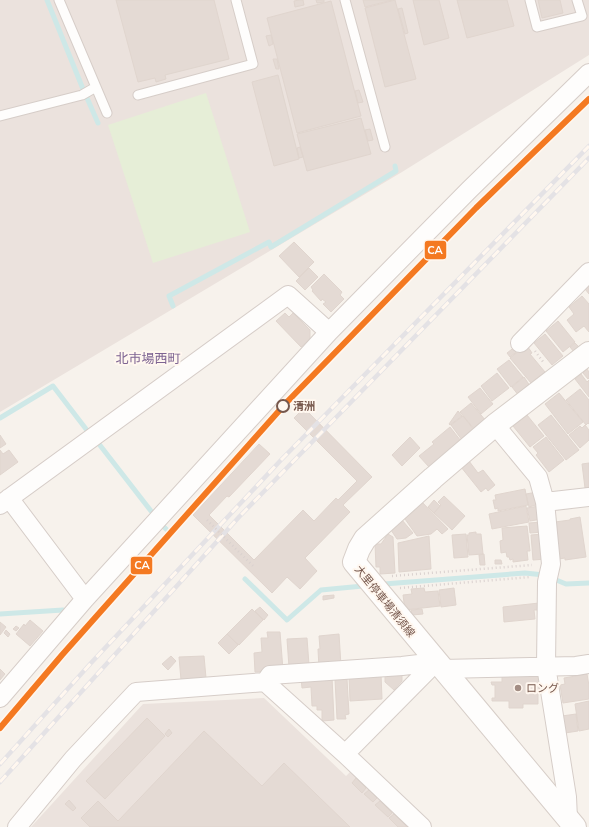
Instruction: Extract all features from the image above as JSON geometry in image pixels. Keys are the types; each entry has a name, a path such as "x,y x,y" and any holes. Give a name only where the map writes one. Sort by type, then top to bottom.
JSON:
{"main road":[{"name":"大里停車場清須線","path":"571,823 354,562 359,549 366,540 433,478 495,424 589,353"}],"street":[{"path":"0,698 85,599 329,332 469,190 589,73"},
{"path":"522,341 589,272"},
{"path":"85,599 4,502 288,295 329,332"},
{"path":"495,424 538,477 545,502 549,574 546,666 571,823"},
{"path":"545,502 589,497"},
{"path":"265,682 270,675 402,666 576,666 589,664"},
{"path":"345,754 439,666"},
{"path":"17,827 73,759 136,692 265,682 345,754 422,827"}],"lane":[{"path":"59,0 107,113"},
{"path":"138,95 253,64 236,0"},
{"path":"345,0 385,147"},
{"path":"530,0 537,27 582,16 578,0"},
{"path":"0,116 82,95 96,87"}],"path":[{"path":"522,341 556,378"},
{"path":"207,520 254,568"},
{"path":"366,578 549,574"},
{"path":"381,595 400,587 536,577 549,574"}],"shaded area":[{"path":"0,0 589,0 589,55 402,172 0,412"},
{"path":"264,698 346,776 351,771 410,827 31,827 143,704"}],"green space":[{"path":"206,93 250,232 153,263 108,125"}],"building":[{"path":"116,0 214,0 229,59 165,75 166,79 156,82 155,78 138,82"},
{"path":"303,0 304,5 295,7 294,1"},
{"path":"316,0 324,0 324,2 317,3"},
{"path":"363,0 392,0 365,7"},
{"path":"395,0 416,79 385,87 365,8"},
{"path":"413,0 439,0 449,38 424,45"},
{"path":"457,0 507,0 514,26 467,38"},
{"path":"538,0 560,0 563,13 542,18"},
{"path":"331,1 361,116 297,133 267,18"},
{"path":"402,8 408,33 405,34 398,9"},
{"path":"271,35 273,44 269,46 266,36"},
{"path":"273,59 277,59 279,69 276,69"},
{"path":"278,75 299,159 274,166 252,82"},
{"path":"359,90 363,102 358,103 355,91"},
{"path":"361,118 371,154 307,171 297,134"},
{"path":"370,129 373,140 368,141 365,130"},
{"path":"300,147 303,157 299,158 297,148"},
{"path":"294,242 314,262 299,277 279,256"},
{"path":"309,268 318,277 305,290 296,281"},
{"path":"324,274 342,292 340,295 344,299 331,312 323,304 326,302 322,299 321,301 312,291 313,290 311,287"},
{"path":"589,286 589,294 585,289"},
{"path":"582,296 589,304 589,332 584,326 576,332 567,320 574,314 569,307"},
{"path":"285,313 289,317 293,313 310,330 310,339 301,347 276,321"},
{"path":"558,321 575,342 563,352 546,331"},
{"path":"545,334 563,356 552,365 534,343"},
{"path":"575,343 579,347 574,352 570,347"},
{"path":"516,346 519,350 510,357 507,353"},
{"path":"528,347 532,353 530,354 545,372 531,383 510,358 520,350 522,352"},
{"path":"509,360 523,377 511,387 497,369"},
{"path":"587,369 589,372 588,379 583,373"},
{"path":"497,373 509,388 492,401 481,386"},
{"path":"581,374 587,382 589,380 589,397 575,379"},
{"path":"524,377 530,386 519,396 512,387"},
{"path":"480,388 493,404 481,414 468,397"},
{"path":"580,389 589,400 589,424 588,423 586,425 566,400"},
{"path":"559,393 583,422 568,434 545,404"},
{"path":"471,403 486,421 475,430 460,412"},
{"path":"304,408 372,477 343,505 350,512 305,558 317,571 300,589 287,577 272,593 193,515 259,444 270,454 229,497 227,496 209,515 254,560 303,510 314,521 336,498 338,500 357,481 294,418"},
{"path":"458,411 462,416 450,425 449,424"},
{"path":"527,415 544,436 530,447 513,426"},
{"path":"551,415 579,450 566,460 538,425"},
{"path":"463,416 474,430 462,440 451,425"},
{"path":"585,425 589,430 589,440 580,448 569,435 580,426 582,428"},
{"path":"450,427 461,441 429,467 419,456 434,444 432,442"},
{"path":"0,435 6,444 0,448"},
{"path":"410,437 420,448 402,466 392,455"},
{"path":"546,437 564,460 549,472 536,455 538,453 533,447"},
{"path":"0,450 3,454 9,450 18,462 0,475"},
{"path":"469,461 478,473 483,470 495,485 488,491 486,488 481,492 461,467"},
{"path":"589,463 589,487 585,488 582,464"},
{"path":"525,489 528,505 498,511 498,508 495,509 493,500 496,500 495,495"},
{"path":"537,492 539,504 529,507 526,494"},
{"path":"444,496 465,516 452,530 434,513 441,505 438,502"},
{"path":"434,500 440,506 434,513 428,507"},
{"path":"421,501 448,529 442,534 437,529 431,534 417,536 405,519"},
{"path":"526,506 529,522 492,529 489,514"},
{"path":"539,506 542,519 530,521 527,508"},
{"path":"580,517 586,557 565,560 565,558 559,559 555,522"},
{"path":"402,520 413,533 406,538 397,539 391,530"},
{"path":"542,522 543,532 530,533 529,523"},
{"path":"527,526 530,551 527,551 528,560 513,562 513,559 510,560 509,557 507,557 506,552 501,553 500,541 503,540 502,528"},
{"path":"476,532 476,534 481,534 483,554 469,555 467,535 469,535 469,533"},
{"path":"388,534 393,537 395,573 380,574 380,567 376,567 375,544 381,544"},
{"path":"466,534 468,557 454,558 452,535"},
{"path":"543,534 546,559 533,560 531,535"},
{"path":"429,536 431,569 399,572 398,543"},
{"path":"484,554 485,565 480,565 479,555"},
{"path":"495,560 501,560 502,564 495,564"},
{"path":"424,588 425,592 438,591 440,606 405,610 403,595 412,594 411,589"},
{"path":"454,588 456,605 441,607 439,590"},
{"path":"334,595 334,598 323,600 323,596"},
{"path":"539,603 540,610 534,610 535,619 504,622 503,607"},
{"path":"260,607 268,615 264,620 255,611"},
{"path":"252,609 263,620 239,645 227,634"},
{"path":"422,609 423,614 412,615 411,610"},
{"path":"30,620 43,631 30,646 16,634 24,624 25,626"},
{"path":"0,622 6,627 0,635"},
{"path":"16,626 19,628 16,631 13,629"},
{"path":"6,630 10,634 8,637 4,633"},
{"path":"267,632 280,632 283,670 255,672 254,653 262,652 261,638 268,638"},
{"path":"227,634 238,645 229,654 218,643"},
{"path":"339,634 341,666 319,668 319,636"},
{"path":"307,638 309,665 289,667 287,639"},
{"path":"171,656 176,661 168,670 162,664"},
{"path":"204,656 206,678 181,680 179,657"},
{"path":"0,669 5,674 0,680"},
{"path":"402,671 402,681 394,690 385,682 385,672"},
{"name":"ロング","path":"502,673 540,674 538,704 523,704 523,708 509,708 509,701 492,701 492,698 495,698 495,685 492,685 491,682 502,682"},
{"path":"381,674 382,699 350,701 349,676"},
{"path":"587,674 589,699 563,703 560,685 565,684 564,678"},
{"path":"332,677 334,720 322,721 322,710 317,710 317,706 312,706 311,687 302,688 301,678"},
{"path":"335,679 347,679 349,714 345,715 346,719 337,719"},
{"path":"589,701 589,729 579,731 575,704"},
{"path":"576,714 578,731 565,733 562,716"},
{"path":"147,718 165,736 105,799 86,781"},
{"path":"169,729 172,733 168,737 165,734"},
{"path":"204,731 262,786 284,763 350,827 90,827 81,818 98,801 118,821"},
{"path":"356,778 366,788 362,793 352,783"},
{"path":"369,790 377,798 373,802 364,794"},
{"path":"69,800 76,808 73,811 65,804"},
{"path":"380,801 392,813 388,817 375,805"},
{"path":"394,814 407,827 398,827 389,818"}],"waterway":[{"path":"47,0 83,89"},
{"path":"87,98 98,123"},
{"path":"173,306 169,296 269,242 271,247 396,171 395,166"},
{"path":"0,418 53,386 86,429"},
{"path":"99,444 151,511"},
{"path":"162,525 168,531"},
{"path":"384,584 525,573 544,575 566,584 589,583"},
{"path":"245,579 287,620 321,590 363,586"},
{"path":"0,614 63,610"}],"railway":[{"path":"0,764 91,663 281,460 589,146"},
{"path":"0,782 239,517 589,158"}],"transit line":[{"name":"CA","path":"0,728 62,655 286,403 476,208 589,99"}],"place":[{"name":"清洲","path":"283,406"},
{"name":"ロング","path":"518,688"}],"district":[{"name":"北市場西町","path":"148,358"}]}
